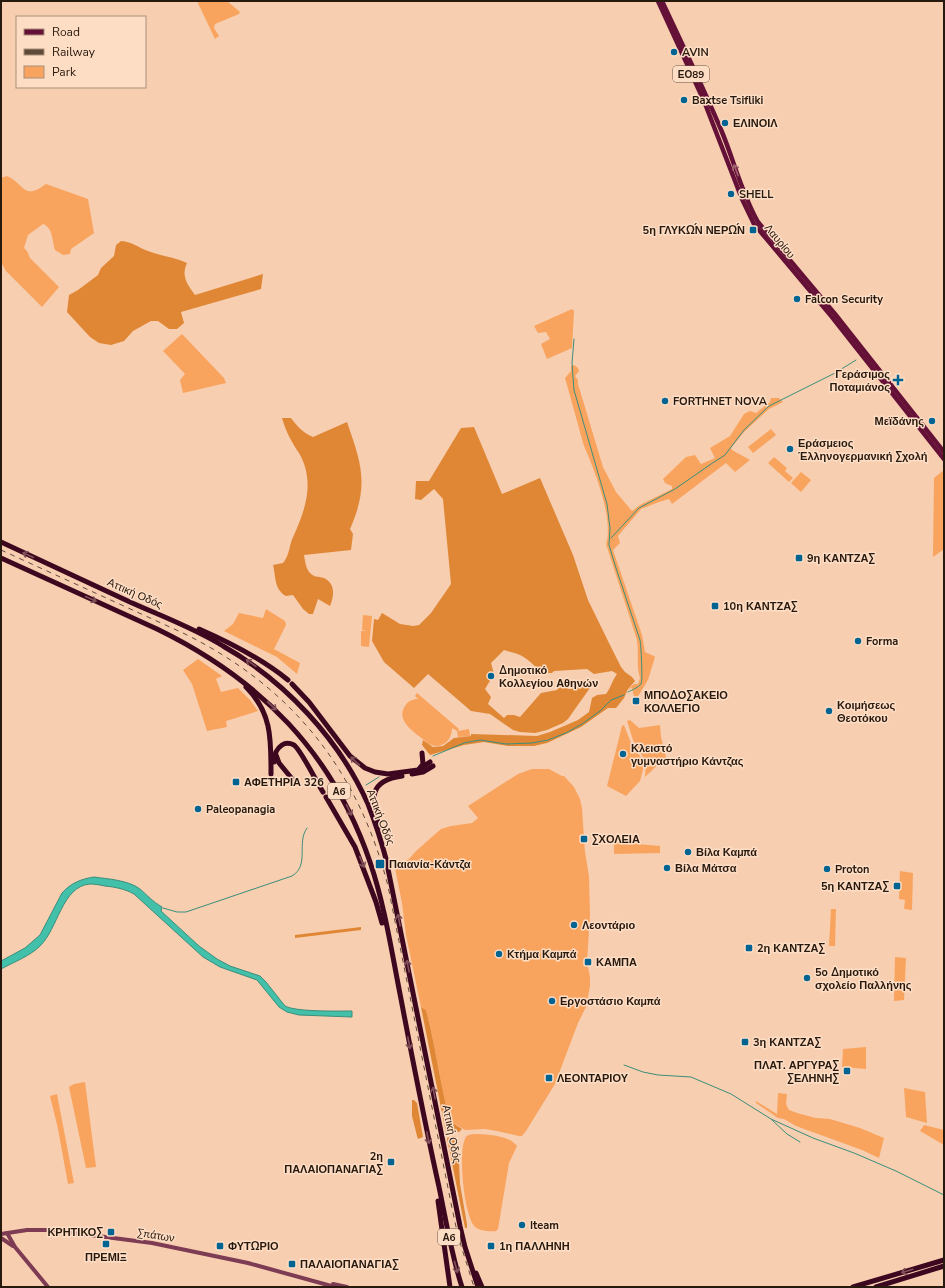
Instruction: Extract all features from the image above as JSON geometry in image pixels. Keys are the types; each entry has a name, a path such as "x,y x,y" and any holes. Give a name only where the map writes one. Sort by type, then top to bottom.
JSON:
{"highway":[{"name":"Αττική Οδός","path":"1,542 174,621 209,638 244,659 275,683 306,713 335,748 356,781 374,821 386,859 465,1247 478,1287"},
{"name":"Α6","path":"1,558 178,640 231,672 261,696 295,730 324,768 340,794 356,825 370,862 380,896 431,1154 452,1253 462,1287"},
{"path":"174,621 184,623 230,643 288,680"},
{"path":"231,672 256,698 266,718 270,735 273,774 276,752 285,744 294,746 301,753 323,792"},
{"path":"292,684 309,702 350,756 370,771 388,774 418,770 431,764 419,773 389,778 376,788 374,804 386,859"},
{"path":"276,752 276,757 279,763 293,780"},
{"path":"418,770 422,764 422,753"},
{"path":"326,797 355,846 368,878 383,927 390,944"},
{"path":"431,1154 450,1287"},
{"path":"458,1214 473,1264 482,1287"},
{"path":"853,1287 944,1260"},
{"path":"876,1287 944,1266"}],"main road":[{"name":"Λαυρίου","path":"658,1 704,101 742,199 754,224 832,317 944,459"},
{"name":"Λαυρίου","path":"662,1 708,99 725,139 750,207 758,222 835,314 944,452"},
{"name":"Σπάτων","path":"1,1234 33,1230 51,1230 152,1243 248,1263 335,1287"},
{"path":"7,1233 8,1242"},
{"path":"7,1233 15,1247 48,1287"},
{"path":"1,1238 15,1247"},
{"name":"Σπάτων","path":"305,1278 347,1287"}],"green space":[{"path":"197,1 227,1 240,12 239,14 215,24 214,28 219,36 215,39"},
{"path":"7,176 28,191 33,191 46,184 88,199 94,233 71,249 70,254 63,255 55,250 49,228 43,224 28,235 24,248 30,258 59,287 42,307 6,271 1,262 1,178"},
{"path":"572,309 574,311 572,348 547,359 541,344 550,339 546,332 538,333 534,326"},
{"path":"182,334 224,378 226,383 183,393 180,380 185,374 163,351"},
{"path":"574,365 579,371 575,376 578,380 603,467 616,492 632,511 640,505 672,489 672,486 665,483 663,479 686,457 695,455 701,464 715,458 710,448 730,436 744,414 750,411 756,413 770,402 771,398 779,398 783,402 769,409 744,432 731,448 750,460 735,472 726,463 672,504 669,499 641,509 618,536 620,543 613,550 642,635 645,652 655,657 648,680 635,701 632,688 628,689 634,684 638,684 640,678 638,669 637,640 606,544 608,525 601,492 583,443 565,378 571,371 571,366"},
{"path":"771,429 776,435 753,453 748,447"},
{"path":"774,457 787,468 785,471 793,478 789,482 768,463"},
{"path":"944,470 944,549 933,557 934,478"},
{"path":"801,472 811,480 801,492 791,483"},
{"path":"266,609 285,621 286,625 274,649 300,663 297,674 277,657 224,631 233,624 239,613 263,618"},
{"path":"363,615 372,616 369,647 361,646 361,631 366,631 362,630"},
{"path":"198,659 222,676 216,679 221,692 238,688 258,711 226,721 227,727 207,731 192,684 183,670"},
{"path":"417,693 459,729 458,731 469,729 470,736 458,737 457,731 452,728 452,733 445,743 438,746 433,746 409,728 405,723 402,712 408,703 412,700 418,699 415,696"},
{"path":"630,720 639,728 660,725 661,737 666,757 645,777 646,762 633,740 627,721"},
{"path":"624,725 631,743 642,759 644,766 640,781 626,796 607,786 622,726"},
{"name":"Kτήμα Καμπά","path":"532,769 549,769 564,776 574,787 580,799 589,876 590,915 587,962 590,986 586,1007 578,1023 555,1084 526,1131 522,1136 519,1136 485,1129 465,1130 450,1121 426,1010 421,1007 406,935 402,903 394,863 408,860 441,829 472,823 478,818 468,806 518,774"},
{"path":"614,842 660,846 660,853 614,854"},
{"path":"900,871 913,873 912,910 904,909 905,900 899,899"},
{"path":"831,909 836,909 835,946 829,946"},
{"path":"895,957 906,958 904,1000 894,1001"},
{"path":"866,1047 866,1069 842,1067 843,1049"},
{"path":"85,1082 96,1167 86,1168 69,1087 74,1084"},
{"path":"904,1088 925,1092 927,1123 906,1117"},
{"path":"778,1093 787,1094 786,1104 789,1110 816,1118 830,1119 860,1128 884,1138 879,1158 862,1150 796,1126 784,1119 778,1118 756,1103 756,1101 777,1114"},
{"path":"57,1094 74,1183 68,1184 58,1129 50,1096"},
{"path":"924,1125 944,1130 944,1145 920,1131"},
{"path":"473,1134 503,1137 513,1142 517,1146 509,1163 498,1229 496,1231 485,1231 475,1227 471,1221 468,1211 463,1184 462,1157 465,1138 468,1135"}],"shaded area":[{"path":"121,241 129,242 148,251 187,263 185,268 186,280 195,295 263,274 261,289 181,312 184,323 177,329 169,329 158,321 151,321 133,331 124,341 111,345 99,343 90,337 67,312 69,295 98,275 101,268 114,256 116,245"},
{"path":"282,418 291,418 300,429 313,437 347,422 360,463 360,500 350,529 353,534 351,550 304,555 310,573 313,576 324,578 331,584 333,590 330,606 318,599 313,614 309,614 303,609 293,595 286,596 279,590 273,565 283,563 287,557 292,538 305,505 308,484 304,463 285,428"},
{"path":"474,427 502,494 540,478 573,555 588,600 621,667 635,681 616,708 608,708 581,727 547,743 534,746 508,746 484,742 464,745 430,755 422,745 423,740 433,747 443,746 454,738 471,736 471,734 537,736 578,720 589,712 592,698 597,695 606,694 617,674 612,671 594,674 587,669 554,671 552,673 547,673 539,669 526,658 504,650 491,663 494,674 485,689 491,697 488,704 504,718 507,715 520,717 541,693 557,690 558,688 567,687 568,689 571,689 580,680 589,680 592,685 568,719 563,723 547,730 535,733 513,730 490,714 471,711 428,674 414,688 384,662 372,641 374,619 378,620 382,613 400,624 413,626 419,625 431,613 451,584 443,499 434,489 421,500 415,499 416,481 429,481 461,428"},
{"path":"361,927 361,930 295,938 295,935"},
{"path":"421,1007 426,1010 450,1121 462,1129 459,1132 446,1133"},
{"path":"412,1100 417,1103 423,1137 418,1139 412,1116"},
{"path":"455,1136 458,1140 460,1184 467,1228 465,1228 447,1138"}],"water":[{"path":"94,877 124,882 140,889 162,907 161,911 199,946 230,966 260,976 285,1006 307,1010 352,1011 352,1017 299,1015 287,1012 279,1007 257,980 220,967 203,957 134,894 120,888 90,884 73,892 61,909 46,939 40,946 27,956 1,969 1,961 25,948 40,935 65,890 76,882"}],"waterway":[{"path":"574,339 572,363 574,390 607,504 610,528 609,545 640,640 642,681 641,684 628,692"},
{"path":"611,538 639,508 675,489 725,455 744,430 769,406 835,373 856,360"},
{"path":"433,756 464,743 480,740 506,744 532,743 548,740 566,733 582,724 600,711 611,700 624,695"},
{"path":"366,785 379,777"},
{"path":"163,908 177,912 186,912 292,876 297,871 302,860 303,840 307,828"},
{"path":"624,1065 643,1072 658,1075 691,1077 731,1094 771,1119 813,1138 854,1153 896,1171 944,1195"},
{"path":"772,1120 787,1134 800,1142"}],"railway":[{"path":"1,550 183,633 222,654 256,678 287,705 315,736 338,769 358,805 375,844 388,886 458,1236 474,1287"}],"place":[{"name":"AVIN","path":"674,52"},
{"name":"Baxtse Tsifliki","path":"684,100"},
{"name":"ΕΛΙΝΟΙΛ","path":"725,123"},
{"name":"SHELL","path":"731,194"},
{"name":"5η ΓΛΥΚΏΝ ΝΕΡΏΝ","path":"753,230"},
{"name":"Falcon Security","path":"797,299"},
{"name":"Γεράσιμος Ποταμιάνος","path":"898,380"},
{"name":"FORTHNET NOVA","path":"665,401"},
{"name":"Μεϊδάνης","path":"932,421"},
{"name":"Εράσμειος Έλληνογερμανική Σχολή","path":"790,449"},
{"name":"9η ΚΑΝΤΖΑΣ","path":"799,558"},
{"name":"10η ΚΑΝΤΖΑΣ","path":"715,606"},
{"name":"Forma","path":"858,641"},
{"name":"Δημοτικό Κολλεγίου Αθηνών","path":"491,676"},
{"name":"ΜΠΟΔΟΣΑΚΕΙΟ ΚΟΛΛΕΓΙΟ","path":"636,701"},
{"name":"Κοιμήσεως Θεοτόκου","path":"829,711"},
{"name":"Κλειστό γυμναστήριο Κάντζας","path":"623,754"},
{"name":"ΑΦΕΤΗΡΙΑ 326","path":"236,782"},
{"name":"Paleopanagia","path":"198,809"},
{"name":"ΣΧΟΛΕΙΑ","path":"584,839"},
{"name":"Βίλα Καμπά","path":"688,852"},
{"name":"Παιανία-Κάντζα","path":"380,864"},
{"name":"Βίλα Μάτσα","path":"667,868"},
{"name":"Proton","path":"827,869"},
{"name":"5η ΚΑΝΤΖΑΣ","path":"897,886"},
{"name":"Λεοντάριο","path":"574,925"},
{"name":"2η ΚΑΝΤΖΑΣ","path":"749,948"},
{"name":"Kτήμα Καμπά","path":"499,954"},
{"name":"ΚΑΜΠΑ","path":"588,962"},
{"name":"5o Δημοτικό σχολείο Παλλήνης","path":"807,978"},
{"name":"Εργοστάσιο Καμπά","path":"552,1001"},
{"name":"3η ΚΑΝΤΖΑΣ","path":"745,1042"},
{"name":"ΠΛΑΤ. ΑΡΓΥΡΑΣ ΣΕΛΗΝΗΣ","path":"847,1071"},
{"name":"ΛΕΟΝΤΑΡΙΟΥ","path":"549,1078"},
{"name":"2η ΠΑΛΑΙΟΠΑΝΑΓΙΑΣ","path":"391,1162"},
{"name":"Iteam","path":"522,1225"},
{"name":"ΚΡΗΤΙΚΟΣ","path":"111,1232"},
{"name":"ΠΡΕΜΙΞ","path":"106,1244"},
{"name":"ΦΥΤΩΡΙΟ","path":"220,1246"},
{"name":"1η ΠΑΛΛΗΝΗ","path":"491,1246"},
{"name":"ΠΑΛΑΙΟΠΑΝΑΓΙΑΣ","path":"292,1264"}]}
